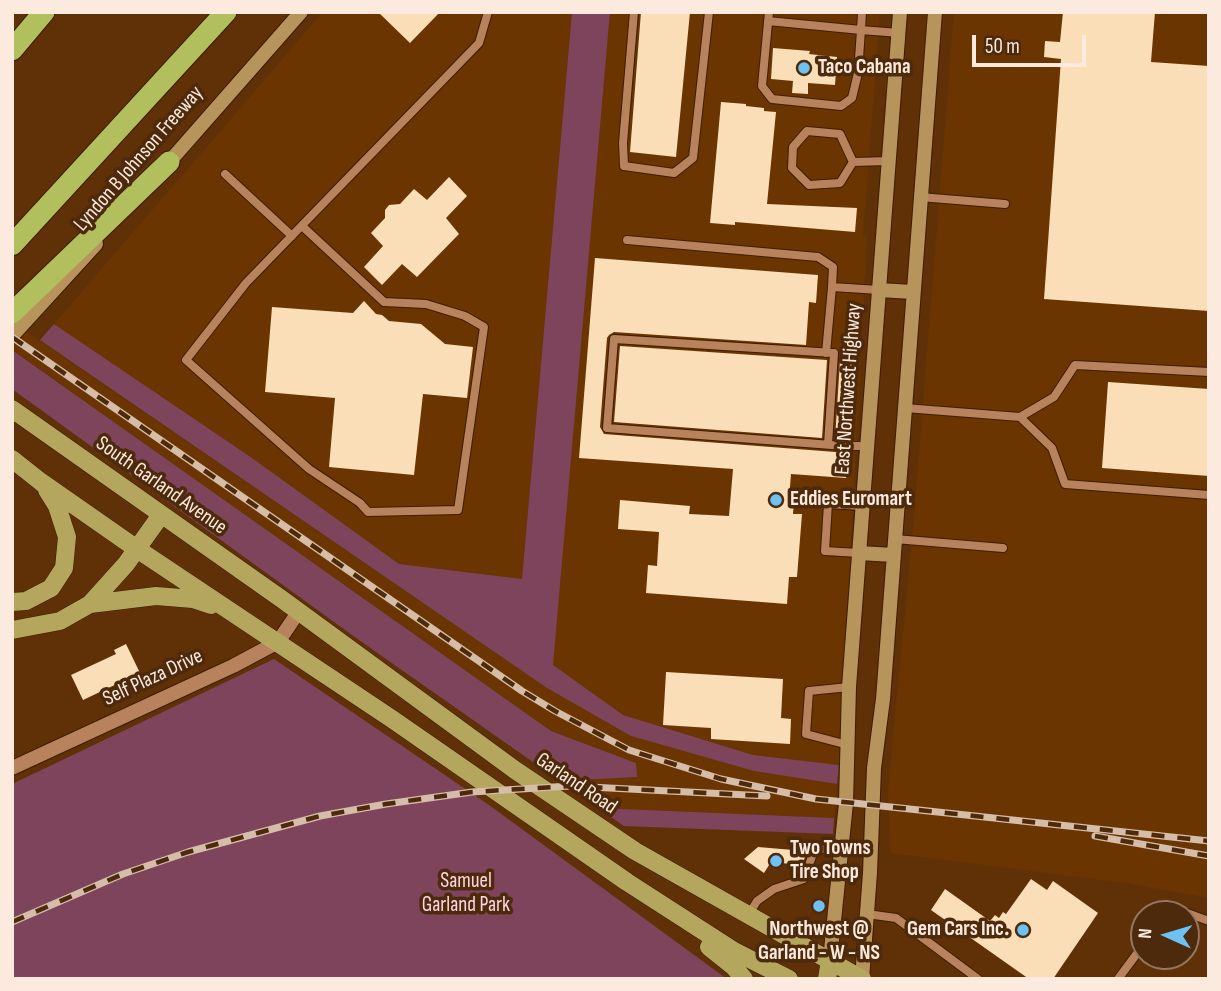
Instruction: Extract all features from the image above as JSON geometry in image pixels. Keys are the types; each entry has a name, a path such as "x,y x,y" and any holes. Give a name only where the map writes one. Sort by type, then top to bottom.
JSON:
{"highway":[{"path":"12,50 44,12"},
{"name":"Lyndon B Johnson Freeway","path":"16,241 226,12"},
{"path":"12,313 169,162"}],"main road":[{"name":"Lyndon B Johnson Freeway","path":"12,336 46,302 301,12"},
{"name":"East Northwest Highway","path":"827,979 842,851 849,687 900,12"},
{"path":"862,979 874,768 883,699 935,12"},
{"path":"879,290 913,292"},
{"name":"South Garland Avenue","path":"12,409 283,600"},
{"path":"12,459 137,549 627,881 734,951 789,979"},
{"path":"12,602 26,601 51,588 64,568 67,537 57,506 41,482"},
{"path":"12,630 60,621 90,604 137,549 161,515"},
{"path":"859,553 894,555"},
{"path":"90,604 156,596 193,599 232,612"},
{"name":"Garland Road","path":"283,600 515,770 635,851 862,979"},
{"path":"627,881 734,967 744,979"}],"street":[{"name":"Self Plaza Drive","path":"12,768 233,666 278,642 299,611"}],"lane":[{"path":"302,226 384,302 426,304 465,316 484,327 458,510 368,512 360,503 309,469 186,360 246,283 479,43 488,12"},
{"path":"634,12 623,143 624,166 674,173 693,158 709,12"},
{"path":"862,12 861,30 859,73 852,98 841,107 772,99 762,86 768,17 861,30 899,33"},
{"path":"807,131 840,134 853,162 840,183 809,185 792,168 793,148 807,131"},
{"path":"853,162 889,161"},
{"path":"225,174 292,236"},
{"path":"920,197 1005,204"},
{"path":"627,240 818,257 833,267 826,353"},
{"path":"832,287 879,290"},
{"path":"828,444 834,353 614,340 607,428 828,444 867,446"},
{"path":"905,408 1020,417 1054,397 1075,365 1209,372"},
{"path":"1020,417 1052,448 1065,484 1209,495"},
{"path":"859,553 825,551 828,504 863,506"},
{"path":"894,539 1003,548"},
{"path":"848,745 806,734 809,691 849,687"},
{"path":"749,914 757,901 774,889 804,879 815,848 842,851"},
{"path":"867,914 896,918 978,979"},
{"path":"1118,979 1130,963"}],"shaded area":[{"path":"323,12 572,12 522,579 399,564 54,324"},
{"path":"610,12 880,12 863,236 867,237 839,765 753,755 623,715 552,665"},
{"path":"954,12 1209,12 1209,898 1125,883 890,853 888,791 914,516"},
{"path":"12,322 547,688 631,736 754,771 837,784 834,818 598,808 560,781 636,777 636,763 551,731 12,350"}],"green space":[{"path":"572,12 610,12 553,665 623,715 753,755 839,765 837,784 754,771 631,736 547,688 40,340 54,324 252,458 399,564 522,579"},
{"path":"12,350 551,731 636,763 637,777 560,781 359,640 12,389"},
{"name":"Samuel Garland Park","path":"274,659 489,805 727,979 12,979 12,784"},
{"path":"598,808 834,818 833,834 624,826"}],"building":[{"path":"378,12 440,12 410,43"},
{"path":"641,12 690,12 676,157 630,152"},
{"path":"1063,12 1155,12 1151,62 1209,66 1209,311 1044,299 1061,59 1044,57 1045,41 1060,42"},
{"name":"Taco Cabana","path":"773,48 810,51 809,54 837,57 835,85 808,83 808,94 792,93 793,81 771,79"},
{"path":"721,102 746,104 764,108 764,111 776,112 767,204 857,208 855,232 735,222 735,225 710,223"},
{"path":"449,177 467,196 446,218 459,234 417,277 402,264 382,285 364,267 383,246 371,233 385,218 385,210 389,205 400,204 414,189 427,200"},
{"path":"595,258 818,275 816,303 809,302 806,345 614,332 607,338 600,427 604,434 848,453 846,478 791,474 789,500 794,501 793,514 802,514 797,577 789,577 787,604 646,593 648,565 657,566 659,532 618,529 620,500 690,506 689,514 729,516 733,469 579,458"},
{"path":"364,301 376,314 389,321 421,324 445,344 473,347 467,398 423,394 414,475 329,467 335,398 265,392 272,307 353,313"},
{"path":"846,337 860,338 852,434 849,439 835,439 840,361 844,361"},
{"path":"620,346 827,360 822,438 614,422"},
{"path":"1108,382 1209,389 1209,476 1102,468"},
{"path":"126,644 140,673 83,700 71,675 116,654 114,650"},
{"path":"666,672 783,679 781,718 791,719 790,744 711,739 711,728 663,725"},
{"name":"Two Towns Tire Shop","path":"758,847 805,851 805,857 802,865 771,862 764,873 744,859"},
{"name":"Gem Cars Inc.","path":"1031,879 1047,890 1053,881 1098,913 1053,979 1029,979 931,910 945,889 990,921 995,915 999,918 1003,912 1006,914"}],"railway":[{"path":"12,337 522,691 629,750 721,779 816,799 1209,841"},
{"path":"12,922 123,874 188,852 320,816 386,804 472,792 570,786 767,796"},
{"path":"1095,836 1209,856"}],"place":[{"name":"Taco Cabana","path":"804,68"},
{"name":"Eddies Euromart","path":"776,500"},
{"name":"Two Towns Tire Shop","path":"776,861"},
{"name":"Northwest @ Garland - W - NS","path":"819,906"},
{"name":"Gem Cars Inc.","path":"1023,930"}]}
